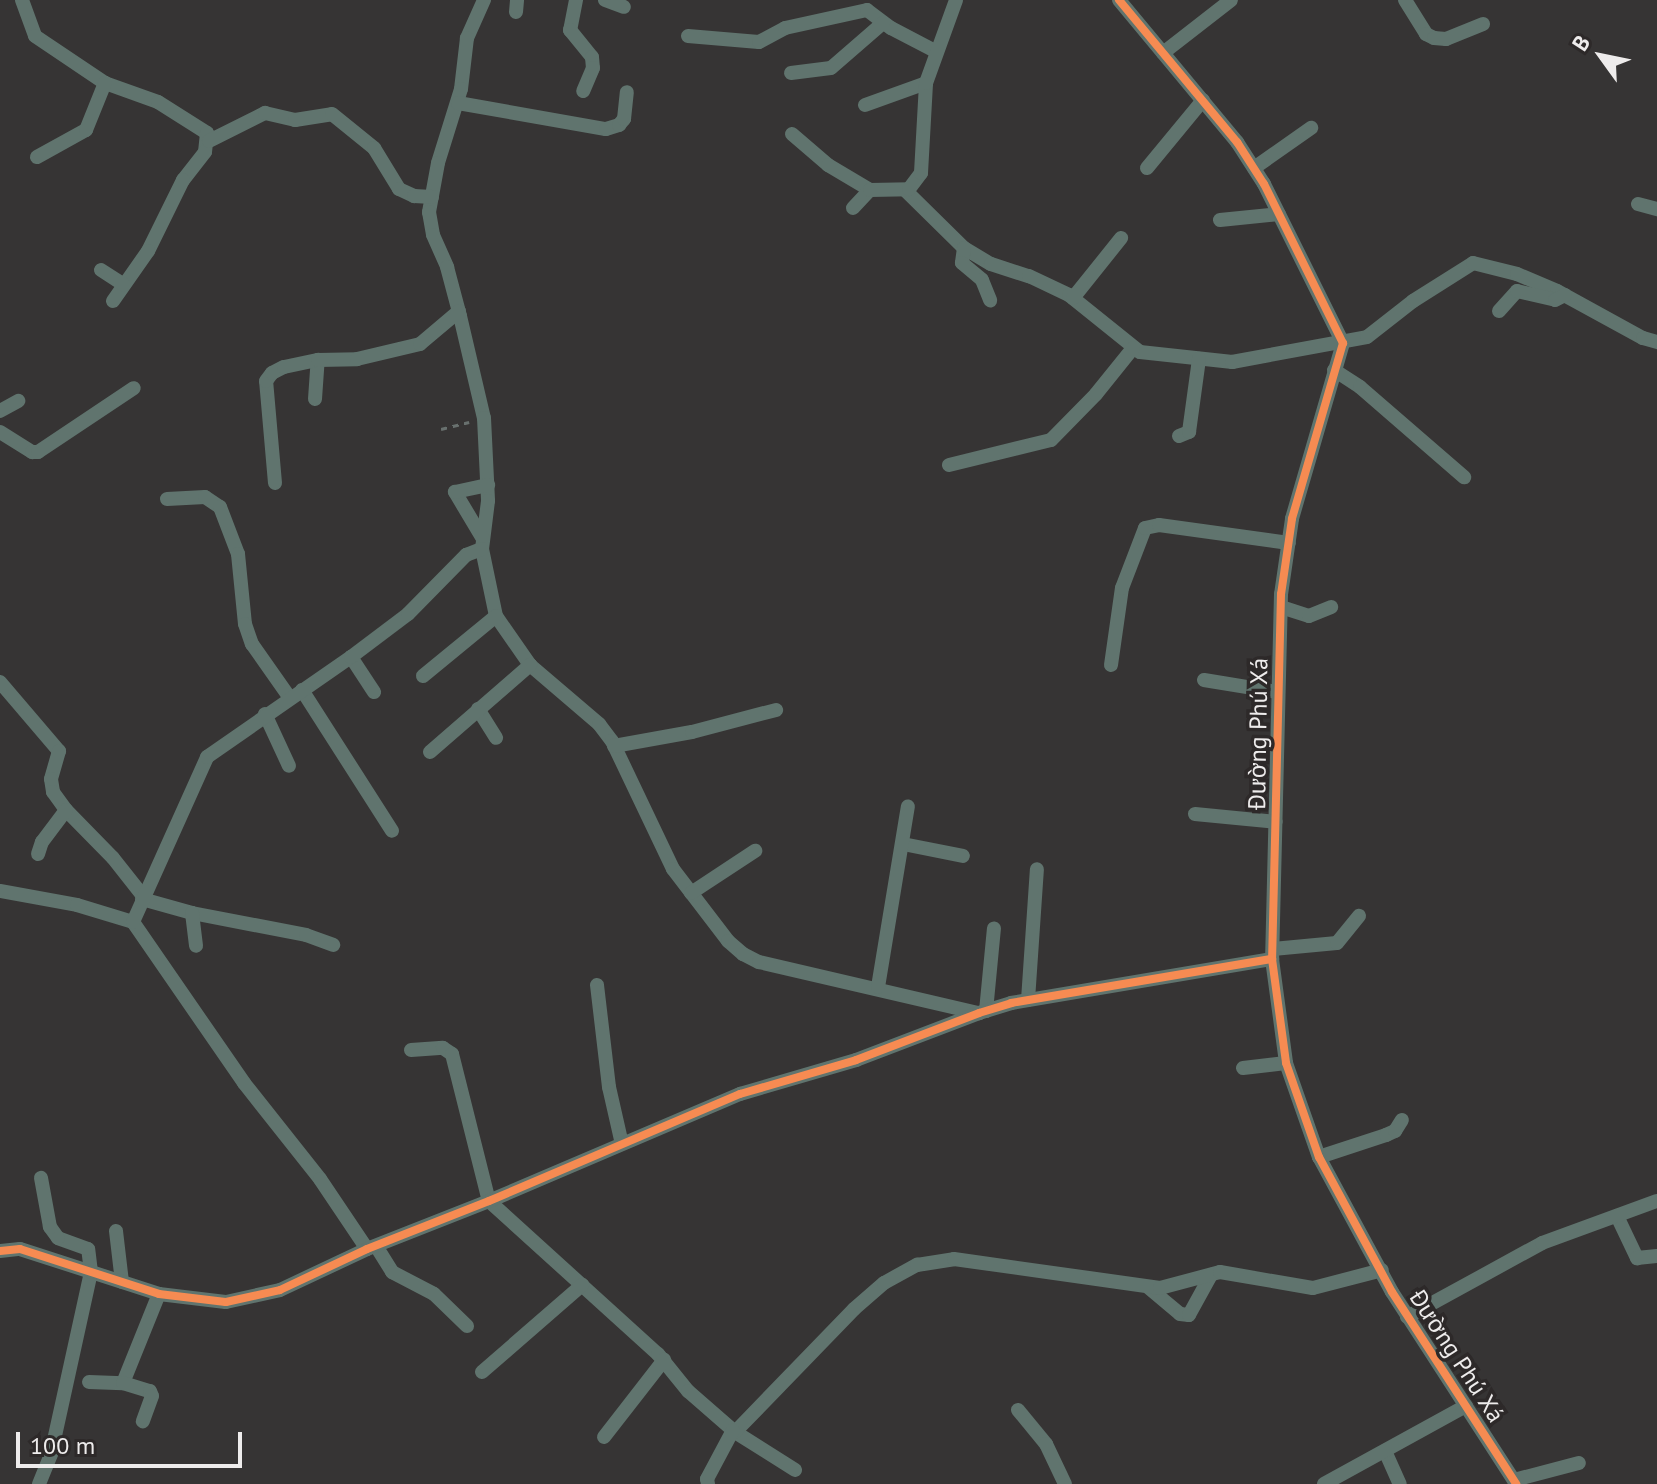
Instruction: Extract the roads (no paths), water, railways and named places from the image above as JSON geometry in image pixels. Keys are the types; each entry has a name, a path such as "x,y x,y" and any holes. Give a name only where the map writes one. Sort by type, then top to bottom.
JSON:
{"street":[{"path":"22,0 35,36 105,83 180,114 207,133 209,141 205,152 170,202 145,256 113,301"},
{"path":"482,0 467,38 458,103 429,212 433,235 447,267 459,311 484,418 488,485 483,544 496,616 530,665 599,724 614,746 673,869 728,941 759,962 982,1012"},
{"path":"576,0 570,30 592,57 593,68 583,91"},
{"path":"605,0 624,7"},
{"path":"905,190 921,173 926,83 935,51 956,0"},
{"path":"1119,0 1203,100 1254,168 1343,343"},
{"path":"1163,53 1231,0"},
{"path":"1405,0 1426,34 1434,38 1446,39 1483,24"},
{"path":"688,36 759,42 785,28 867,10 883,23 935,51"},
{"path":"791,73 831,68 883,23"},
{"path":"37,157 86,130 105,83"},
{"path":"865,105 926,83"},
{"path":"458,103 606,129 619,125 624,119 627,92"},
{"path":"1147,168 1203,100"},
{"path":"209,141 265,113 295,120 332,114 374,148 399,189 414,196 432,197"},
{"path":"1254,168 1311,128"},
{"path":"792,134 828,165 870,190 905,190 964,248 991,264 1029,276 1073,298 1133,348 1232,362 1343,343 1373,334 1413,301 1473,263 1517,274 1565,295 1643,338 1657,342"},
{"path":"853,208 870,190"},
{"path":"1638,204 1657,209"},
{"path":"1220,220 1279,214"},
{"path":"1073,298 1121,238"},
{"path":"964,248 962,263 982,280 990,300"},
{"path":"101,270 124,285"},
{"path":"1499,311 1517,291 1555,300 1565,295"},
{"path":"275,483 266,381 284,367 318,360 357,359 420,344 459,311"},
{"name":"Đường Phú Xá","path":"1343,343 1289,543 1281,607 1273,954 1286,1063 1319,1157 1407,1317 1515,1482"},
{"path":"949,465 1051,440 1096,394 1133,348"},
{"path":"1179,436 1189,432 1199,359"},
{"path":"315,399 318,360"},
{"path":"1334,370 1360,387 1464,477"},
{"path":"0,432 32,452 38,452 134,388"},
{"path":"0,411 18,401"},
{"path":"483,544 455,492 488,485"},
{"path":"167,499 205,497 220,507 238,554 245,624 252,644 296,694 392,831"},
{"path":"1111,665 1122,588 1145,528 1159,525 1289,543"},
{"path":"133,922 201,764 265,714 351,657 408,614 466,555 483,544"},
{"path":"1281,607 1309,616 1331,607"},
{"path":"423,676 496,616"},
{"path":"351,657 374,692"},
{"path":"430,752 530,665"},
{"path":"1204,680 1277,692"},
{"path":"0,682 59,751 51,779 53,792 66,810 113,858 143,897 192,913 306,935 333,945"},
{"path":"478,709 496,738"},
{"path":"614,746 692,732 776,710"},
{"path":"265,714 289,766"},
{"path":"878,987 908,806"},
{"path":"38,854 42,842 66,810"},
{"path":"1195,814 1276,822"},
{"path":"903,844 963,856"},
{"path":"691,893 755,851"},
{"path":"1028,1000 1037,869"},
{"path":"0,891 77,905 133,922 244,1083 371,1247 392,1272 434,1294 467,1326"},
{"path":"192,913 196,946"},
{"path":"0,1251 20,1249 159,1294 226,1302 280,1290 371,1247 489,1201 740,1094 856,1060 982,1012 1028,1000 1337,943 1359,916"},
{"path":"982,1012 994,928"},
{"path":"597,985 609,1087 622,1144"},
{"path":"411,1050 443,1048 452,1054 489,1201 664,1360 688,1391 734,1431 795,1470"},
{"path":"1243,1068 1286,1063"},
{"path":"1319,1157 1395,1131 1402,1120"},
{"path":"39,1484 51,1454 91,1272 88,1249 58,1238 50,1227 41,1178"},
{"path":"1407,1317 1542,1243 1657,1201"},
{"path":"1617,1216 1637,1258 1657,1256"},
{"path":"116,1231 122,1282"},
{"path":"708,1484 707,1479 734,1431 854,1309 884,1283 917,1265 954,1259 1149,1287 1170,1287 1227,1273 1313,1288 1382,1270"},
{"path":"1149,1287 1180,1314 1189,1315 1211,1275"},
{"path":"482,1372 582,1285"},
{"path":"123,1383 159,1294"},
{"path":"604,1437 664,1360"},
{"path":"89,1382 123,1383 150,1391 152,1396 143,1421"},
{"path":"1324,1484 1466,1406"},
{"path":"1018,1410 1046,1444 1065,1484"},
{"path":"1385,1451 1400,1484"},
{"path":"1515,1482 1579,1463"}]}
